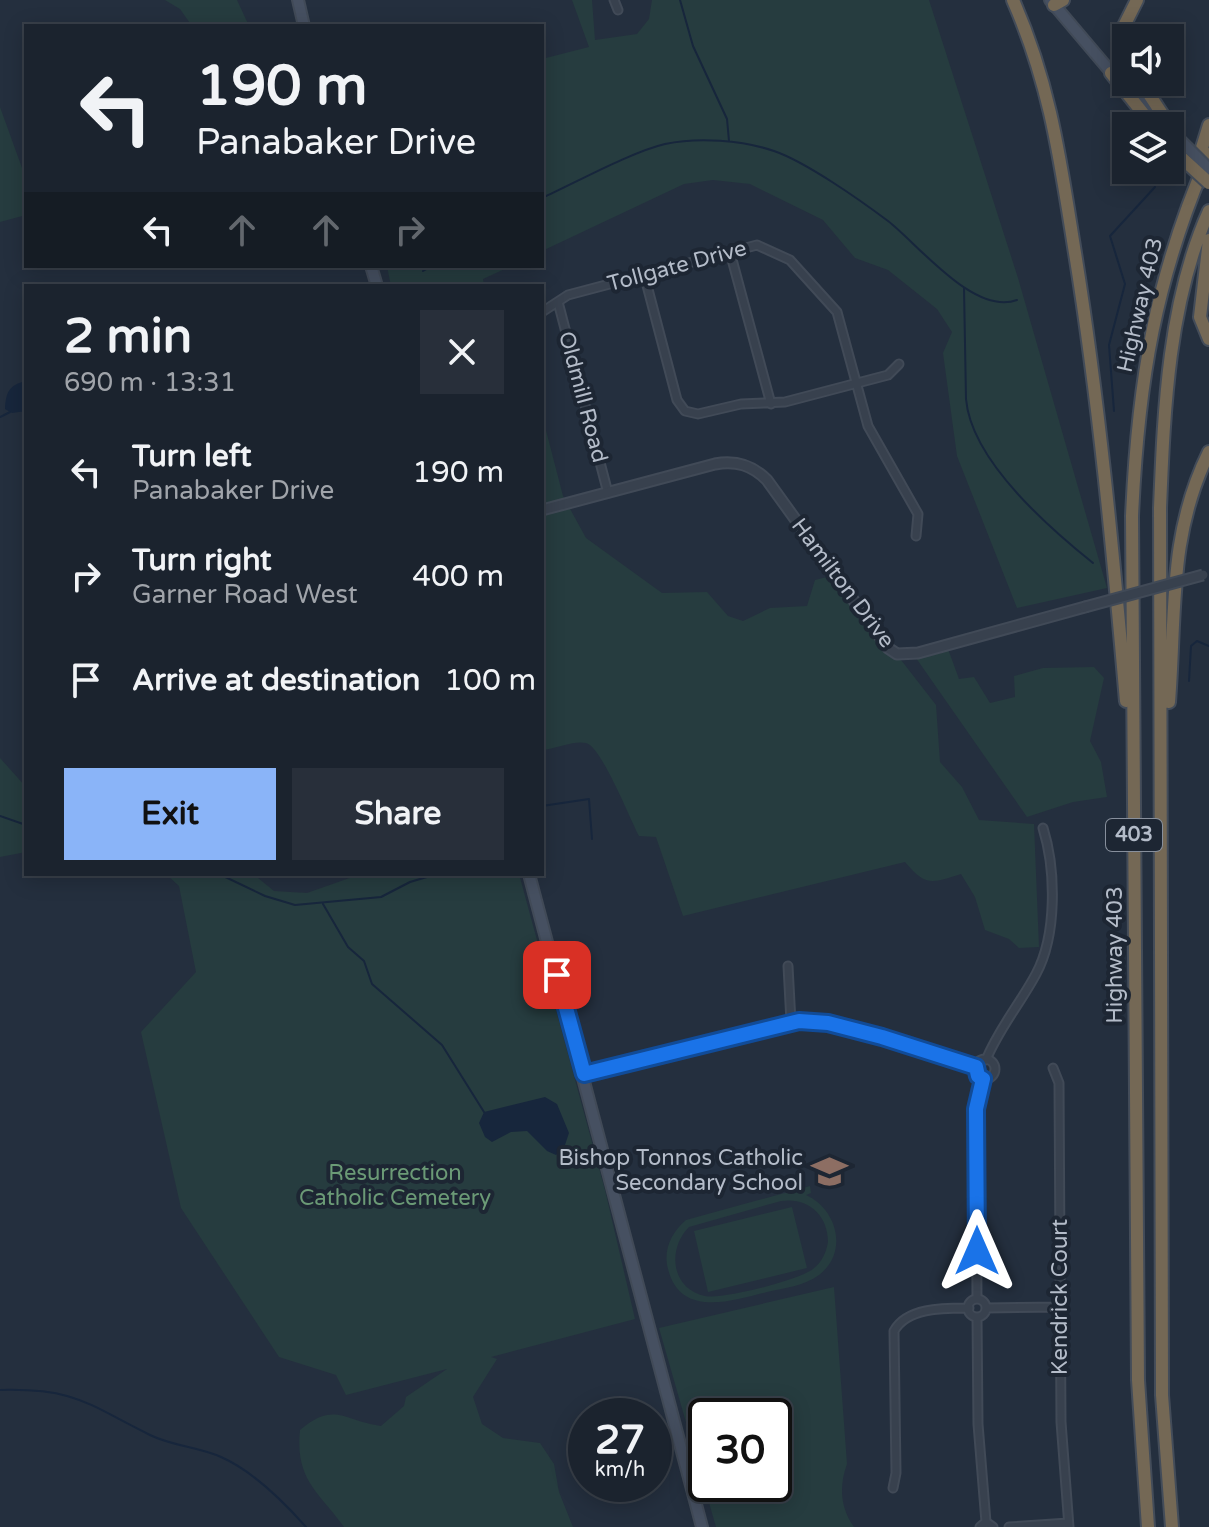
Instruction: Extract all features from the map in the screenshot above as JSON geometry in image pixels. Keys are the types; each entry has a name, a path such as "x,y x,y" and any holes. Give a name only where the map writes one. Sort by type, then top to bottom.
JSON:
{"highway":[{"path":"1013,0 1034,49 1051,104 1082,298 1114,543 1133,789"},
{"path":"1125,24 1137,0"},
{"path":"1111,73 1142,112"},
{"path":"1181,217 1209,125"},
{"path":"1184,151 1209,183"},
{"name":"Highway 403","path":"1148,1527 1138,1380 1132,516 1137,417 1154,312 1181,217 1209,154"},
{"name":"Highway 403","path":"1163,777 1160,508 1164,415 1175,325 1209,211"},
{"path":"1209,240 1200,317 1209,339"},
{"path":"1163,777 1182,523 1193,485 1209,452"},
{"name":"403","path":"1163,777 1162,1395 1172,1527"}],"main road":[{"path":"298,0 304,24"},
{"path":"1056,2 1111,73 1149,112"},
{"path":"1184,146 1209,169"},
{"path":"530,876 688,1477"},
{"path":"695,1502 702,1527"}],"street":[{"path":"614,0 618,10"},
{"name":"Tollgate Drive","path":"544,311 568,295 762,245 799,267 837,312 868,426 918,514 916,536"},
{"path":"730,252 771,404"},
{"path":"644,274 682,408 698,414 741,404 771,404 856,384 888,375 899,364"},
{"name":"Oldmill Road","path":"558,302 608,493"},
{"name":"Hamilton Drive","path":"544,509 720,463 739,463 754,470 771,485 888,648 897,654 918,653 1206,574"},
{"path":"976,1067 986,1060 1004,1023 1035,976 1047,943 1050,854 1043,828"},
{"path":"788,966 791,1022"},
{"path":"584,1074 791,1022 836,1025 919,1046 976,1067"},
{"path":"986,1060 993,1064 995,1072 983,1079 976,1117 977,1299 986,1308"},
{"path":"976,1067 978,1076 983,1079"},
{"name":"Kendrick Court","path":"1053,1068 1059,1083 1061,1422 1068,1525"},
{"path":"969,1308 970,1303 977,1299"},
{"path":"977,1317 986,1308 1060,1307"},
{"path":"893,1488 896,1473 894,1331 903,1319 913,1315 945,1308 969,1308 977,1317 978,1424 986,1525"},
{"path":"1009,1527 1068,1525"}],"green space":[{"path":"165,0 237,0 248,24 191,24 180,9"},
{"path":"572,0 592,0 595,40 637,34 649,19 652,0 929,0 1018,278 1107,588 1017,608 957,456 943,353 952,332 937,309 888,270 855,258 823,220 750,184 713,180 684,184 544,250 544,58 589,47"},
{"path":"0,107 24,173 24,216 0,222"},
{"path":"387,268 507,268 483,279 484,284 391,284"},
{"path":"544,423 563,496 586,538 662,593 707,592 728,616 743,621 770,608 807,606 815,580 835,575 936,705 940,762 962,787 979,820 1034,824 1039,947 1019,948 1009,939 985,930 975,897 961,874 930,881 919,876 905,862 683,916 656,837 639,836 599,756 586,743 544,750"},
{"path":"948,649 959,679 974,677 990,703 1015,697 1014,676 1043,668 1094,667 1104,678 1090,741 1101,762 1107,797 1073,802 1027,817 916,658"},
{"path":"0,758 24,785 24,852 0,857"},
{"name":"Resurrection Catholic Cemetery","path":"168,876 255,876 274,891 307,893 355,876 520,876 605,1190 635,1319 491,1357 497,1359 473,1397 482,1424 503,1438 540,1443 554,1464 559,1492 573,1527 344,1527 310,1484 301,1461 300,1430 322,1416 331,1415 381,1426 404,1406 406,1397 447,1369 346,1395 336,1375 279,1357 181,1208 141,1032 196,972 179,886"},
{"path":"810,1186 811,1193 806,1195 817,1202 832,1220 836,1243 834,1255 819,1275 807,1282 723,1302 695,1300 684,1295 674,1284 667,1262 670,1242 686,1220","holes":["781,1201 791,1201 815,1210 827,1232 825,1254 813,1269 777,1283 714,1296 694,1292 679,1277 675,1257 677,1246 689,1227"]},
{"path":"792,1207 807,1268 708,1292 694,1231"},
{"path":"834,1287 847,1464 842,1496 854,1527 716,1527 709,1502 792,1502 792,1398 688,1398 688,1429 659,1328"}],"water":[{"path":"24,382 24,411 12,413 5,409 6,398 16,385"},
{"path":"545,1097 557,1104 569,1133 564,1148 556,1155 547,1151 527,1131 511,1132 492,1142 485,1137 479,1123 484,1112"}],"waterway":[{"path":"680,0 693,46 727,119 729,141"},
{"path":"544,197 620,161 665,144 706,140 748,144 787,156 817,172 888,221 965,288 983,298 1000,302 1017,300"},
{"path":"1114,411 1109,345 1125,284 1110,236 1155,187"},
{"path":"423,271 428,268"},
{"path":"964,288 966,399 971,422 982,445 1014,490 1093,563"},
{"path":"0,417 10,412"},
{"path":"1189,681 1191,646 1197,641 1209,646"},
{"path":"544,806 589,799 592,839"},
{"path":"0,816 24,824"},
{"path":"223,876 265,896 295,905 381,897 410,882 430,876"},
{"path":"323,904 348,947 364,961 372,984 442,1045 484,1112"},
{"path":"0,1390 64,1395 158,1439 221,1457 256,1478 306,1527"}],"place":[{"name":"Bishop Tonnos Catholic Secondary School","path":"829,1171"}],"route":[{"path":"557,975 584,1074 799,1021 828,1023 882,1037 976,1067 976,1073 983,1079 976,1109 977,1251"}]}
